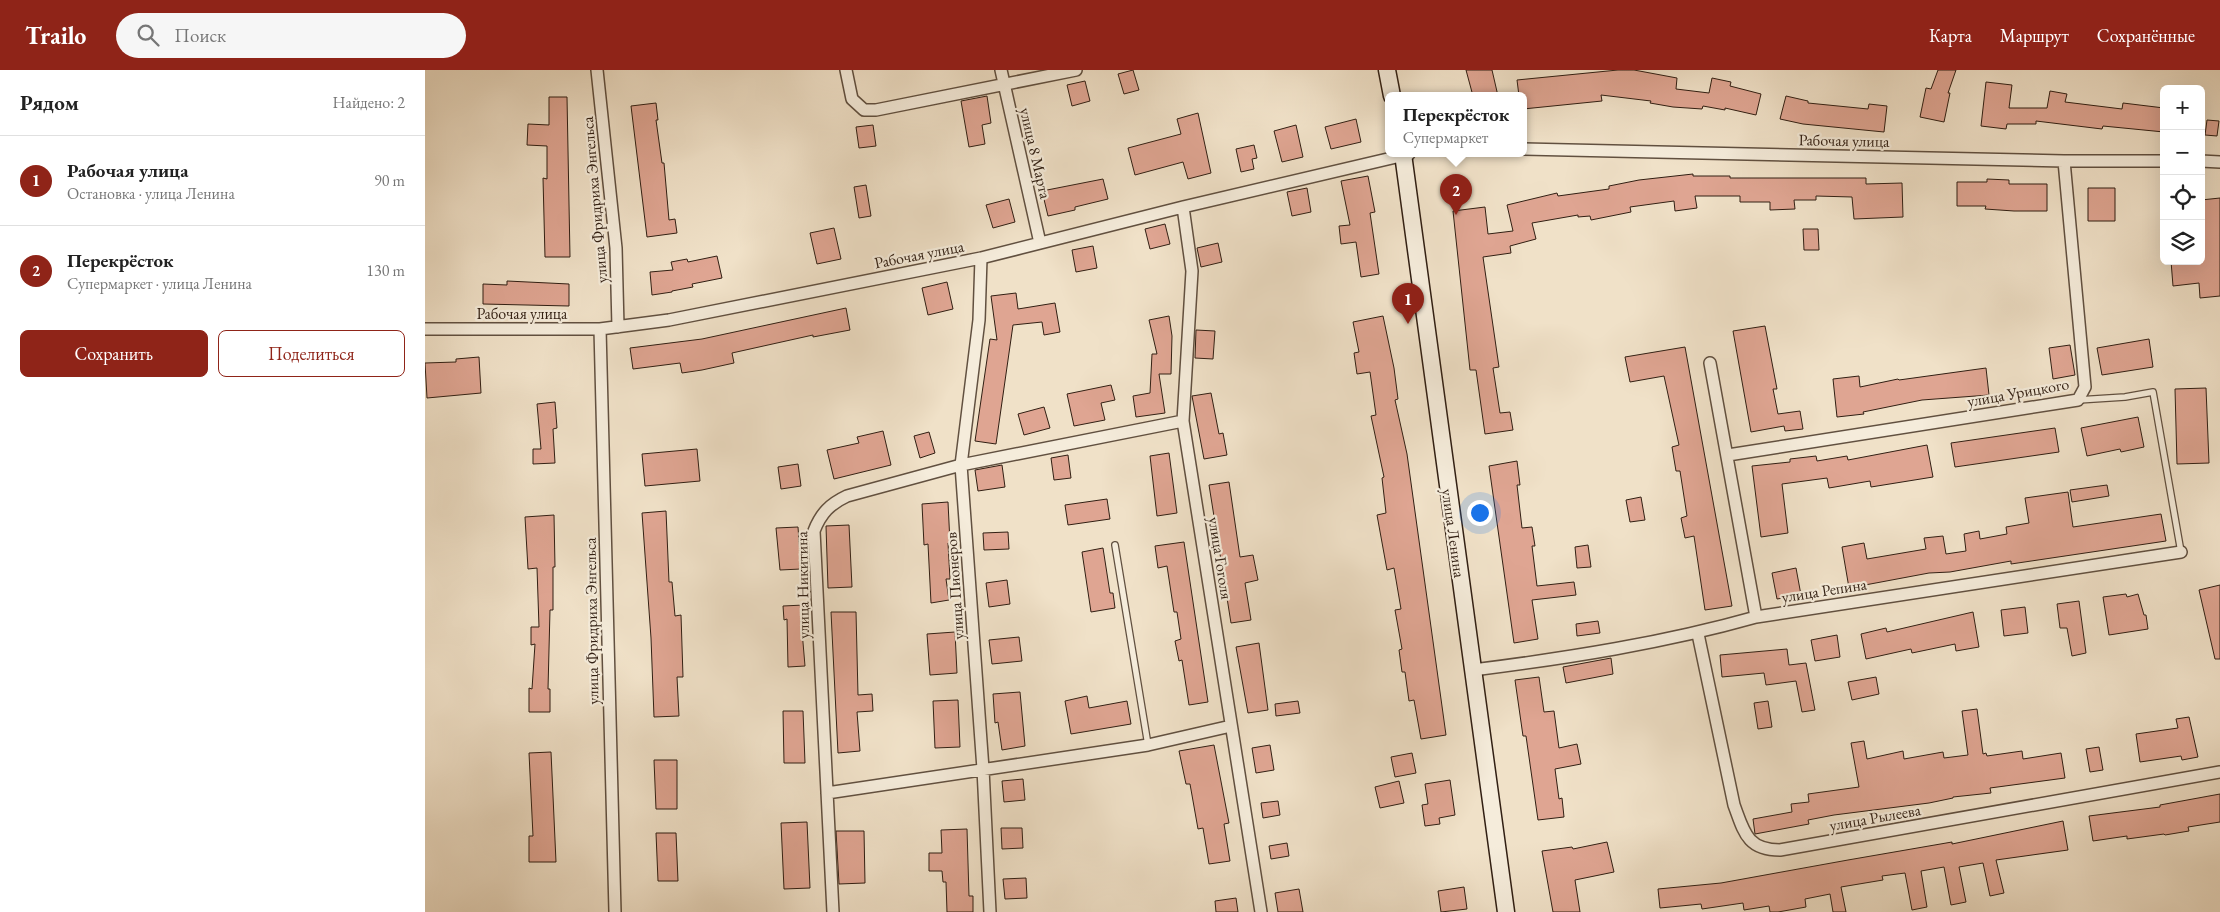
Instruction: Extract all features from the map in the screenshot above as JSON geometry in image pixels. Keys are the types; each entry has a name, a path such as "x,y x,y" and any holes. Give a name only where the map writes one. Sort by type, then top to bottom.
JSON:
{"street":[{"name":"улица Фридриха Энгельса","path":"597,70 617,248 618,327"},
{"path":"846,70 852,99 857,106 864,110 877,110 1076,70"},
{"name":"улица 8 Марта","path":"1001,70 1040,243"},
{"path":"1387,70 1391,92"},
{"name":"Рабочая улица","path":"1527,149 2064,161 2160,161"},
{"name":"Рабочая улица","path":"425,329 600,328 669,320 981,258 1391,157"},
{"name":"улица Ленина","path":"1403,157 1506,912"},
{"name":"улица Урицкого","path":"1728,455 2078,400 2085,387 2064,161"},
{"path":"2205,161 2220,162"},
{"name":"улица Гоголя","path":"1183,207 1192,271 1183,421 1261,912"},
{"name":"улица Пионеров","path":"981,258 979,320 961,465 983,769 990,912"},
{"name":"улица Фридриха Энгельса","path":"600,328 615,912"},
{"path":"1710,362 1756,617"},
{"name":"улица Никитина","path":"833,912 814,531 819,519 834,502 847,496 961,465 1183,421"},
{"name":"улица Репина","path":"1473,670 1546,661 1698,634 1756,617 2181,552"},
{"name":"улица Рылеева","path":"1698,634 1734,805 1742,827 1751,843 1765,850 1780,850 2220,772"},
{"path":"827,793 1148,745 1231,726"}],"lane":[{"path":"2078,400 2125,397 2153,392 2181,552"},
{"path":"1115,545 1148,745"}],"building":[{"path":"1133,70 1139,90 1124,94 1118,74"},
{"path":"1466,70 1492,70 1497,92 1472,92"},
{"path":"1634,70 1677,78 1676,89 1709,93 1712,78 1731,82 1730,86 1761,94 1756,115 1725,108 1725,110 1703,106 1702,109 1673,107 1650,103 1651,101 1601,95 1602,101 1527,109 1527,92 1518,92 1517,80"},
{"path":"1938,70 1956,70 1948,93 1950,93 1944,122 1920,117 1926,88 1931,89"},
{"path":"1085,81 1090,101 1072,106 1067,85"},
{"path":"1986,82 2012,85 2009,108 2047,108 2050,91 2067,94 2065,102 2122,109 2123,103 2160,108 2160,132 2103,126 2102,129 2036,121 2036,124 2007,124 2006,129 1981,126"},
{"path":"987,96 991,123 982,125 985,144 969,147 961,101"},
{"path":"1786,96 1808,101 1808,103 1868,109 1869,104 1887,106 1884,132 1803,124 1780,119"},
{"path":"549,97 567,97 570,257 545,257 543,178 547,179 547,146 527,145 528,124 549,125"},
{"path":"656,103 658,120 656,120 662,163 664,163 669,220 675,219 677,233 647,237 631,106"},
{"path":"1198,113 1211,173 1188,179 1183,162 1135,175 1128,148 1181,134 1177,119"},
{"path":"1356,119 1361,142 1331,149 1325,127"},
{"path":"2207,120 2219,121 2217,136 2205,135"},
{"path":"873,125 876,146 859,148 856,127"},
{"path":"1296,125 1303,157 1282,162 1274,131"},
{"path":"1254,145 1257,158 1252,159 1254,169 1241,172 1236,149"},
{"path":"1693,174 1693,176 1730,176 1730,178 1866,178 1866,184 1902,183 1903,217 1854,219 1852,197 1816,196 1816,200 1794,200 1795,209 1770,210 1770,202 1740,202 1740,196 1695,196 1697,208 1675,211 1674,201 1630,207 1631,212 1591,220 1590,216 1578,217 1578,215 1532,223 1536,239 1510,246 1511,253 1483,257 1499,367 1493,368 1500,413 1510,412 1513,430 1485,434 1476,370 1470,370 1453,211 1485,207 1488,234 1513,231 1507,205 1557,193 1558,196 1609,189 1609,186 1639,180"},
{"path":"1368,176 1375,212 1370,213 1379,274 1361,277 1356,242 1341,244 1339,226 1350,225 1341,181"},
{"path":"1103,179 1108,199 1075,207 1075,210 1048,216 1042,191"},
{"path":"1987,179 2009,180 2009,184 2047,184 2047,211 2014,211 1985,209 1986,206 1957,206 1957,182 1987,182"},
{"path":"866,185 871,216 859,218 854,187"},
{"path":"1307,188 1311,212 1292,216 1287,192"},
{"path":"2088,188 2115,188 2115,221 2088,221"},
{"path":"2220,198 2220,296 2200,298 2199,283 2173,286 2171,265 2205,265 2205,200"},
{"path":"1009,199 1015,222 993,228 986,205"},
{"path":"1165,224 1170,244 1150,249 1145,229"},
{"path":"834,228 841,259 817,264 810,233"},
{"path":"1803,229 1818,229 1819,250 1804,250"},
{"path":"1218,243 1222,262 1201,267 1197,248"},
{"path":"1093,246 1097,268 1076,272 1072,250"},
{"path":"717,256 722,278 692,284 693,287 652,295 650,272 673,270 671,262 687,259 688,262"},
{"path":"507,281 569,284 569,306 483,304 483,284 507,285"},
{"path":"947,282 953,309 928,315 922,288"},
{"path":"1016,293 1018,309 1055,303 1060,332 1044,335 1042,322 1013,325 996,444 975,441 990,339 997,340 991,296"},
{"path":"846,308 850,330 813,337 813,335 732,353 734,363 702,370 682,373 680,363 633,369 630,348 702,339"},
{"path":"1169,316 1172,336 1171,374 1159,374 1165,413 1136,417 1133,396 1150,393 1152,354 1157,354 1149,320"},
{"path":"1383,316 1394,368 1398,399 1395,400 1407,454 1446,735 1421,739 1414,700 1409,701 1405,672 1402,672 1399,650 1402,649 1395,610 1401,609 1394,568 1387,570 1377,515 1386,513 1382,478 1384,477 1371,416 1376,415 1370,372 1357,374 1354,353 1359,352 1353,322"},
{"path":"1765,326 1777,389 1773,389 1778,414 1800,411 1803,429 1785,431 1784,426 1751,432 1733,331"},
{"path":"1196,330 1215,331 1213,359 1195,358"},
{"path":"2149,339 2153,367 2102,375 2097,348"},
{"path":"2070,345 2075,375 2053,379 2049,348"},
{"path":"1685,347 1732,606 1705,610 1694,536 1685,538 1681,518 1687,516 1680,471 1676,471 1672,447 1679,445 1664,376 1630,382 1625,357"},
{"path":"479,357 481,393 427,398 425,363 456,362 456,359"},
{"path":"1986,368 1989,395 1922,400 1863,412 1864,414 1837,417 1833,379 1859,376 1860,387 1898,379"},
{"path":"1111,385 1115,400 1101,403 1105,420 1074,426 1067,394"},
{"path":"2206,388 2209,463 2177,464 2175,389"},
{"path":"1211,393 1219,434 1223,433 1227,455 1204,459 1192,396"},
{"path":"555,402 557,428 553,429 555,463 533,464 533,449 541,449 537,404"},
{"path":"1044,407 1050,428 1024,435 1018,414"},
{"path":"2138,417 2144,447 2121,452 2120,449 2087,456 2081,428"},
{"path":"2055,428 2059,452 1955,467 1951,443"},
{"path":"883,431 891,465 834,479 827,450 859,443 857,437"},
{"path":"929,432 935,453 920,458 914,436"},
{"path":"1927,445 1933,477 1871,487 1870,481 1829,488 1827,478 1782,484 1788,533 1761,537 1752,466 1790,462 1790,459 1816,456 1817,461 1847,456 1848,460"},
{"path":"697,449 700,481 645,486 642,454"},
{"path":"1169,453 1177,513 1157,516 1150,456"},
{"path":"1068,455 1071,478 1054,480 1051,458"},
{"path":"1517,461 1520,485 1517,485 1522,528 1532,527 1535,546 1532,546 1537,586 1574,582 1576,595 1532,600 1538,639 1514,643 1489,466"},
{"path":"798,464 801,486 781,489 778,467"},
{"path":"1002,465 1005,487 978,491 975,470"},
{"path":"1229,482 1240,557 1253,555 1258,580 1245,583 1251,620 1231,623 1209,485"},
{"path":"2107,485 2109,496 2072,502 2070,490"},
{"path":"2068,492 2073,527 2161,514 2166,541 2011,564 2011,561 1950,572 1929,573 1849,588 1842,547 1864,543 1867,559 1926,549 1924,538 1943,536 1946,554 1966,551 1964,534 1979,531 1980,539 2007,534 2006,527 2029,523 2025,498"},
{"path":"1641,497 1645,520 1630,522 1626,500"},
{"path":"1107,499 1110,519 1068,525 1065,505"},
{"path":"948,502 950,579 946,579 949,600 931,603 928,544 924,545 922,504"},
{"path":"666,511 669,582 672,582 675,616 681,615 683,677 677,677 679,716 654,717 651,638 642,513"},
{"path":"554,515 555,567 553,567 553,610 550,610 548,689 550,689 550,712 529,712 529,688 532,689 535,644 531,645 531,627 539,627 537,568 528,569 525,517"},
{"path":"849,525 852,587 828,588 826,526"},
{"path":"798,527 801,569 780,570 776,528"},
{"path":"1008,532 1009,549 984,550 983,533"},
{"path":"1184,542 1208,702 1189,705 1182,660 1179,661 1175,641 1181,639 1177,612 1174,612 1167,566 1158,568 1155,546"},
{"path":"1588,545 1591,567 1577,568 1575,547"},
{"path":"1103,548 1110,593 1113,593 1115,608 1091,612 1082,552"},
{"path":"1796,568 1801,595 1777,599 1772,573"},
{"path":"1007,580 1010,604 989,607 986,583"},
{"path":"2220,585 2220,659 2215,659 2199,590"},
{"path":"2126,594 2127,597 2138,594 2144,615 2146,615 2148,629 2109,635 2103,597"},
{"path":"2079,601 2086,653 2072,656 2067,628 2060,628 2057,604"},
{"path":"804,605 804,619 801,619 805,666 788,667 787,619 784,620 783,606"},
{"path":"2025,607 2028,633 2004,636 2001,610"},
{"path":"831,612 856,612 858,695 872,694 873,711 857,712 860,751 838,753"},
{"path":"1973,612 1979,647 1956,651 1955,644 1912,653 1911,649 1866,659 1861,634 1886,628 1887,632"},
{"path":"1598,621 1600,633 1577,636 1576,624"},
{"path":"955,632 957,673 930,675 927,634"},
{"path":"1837,635 1840,657 1815,661 1811,640"},
{"path":"1019,637 1022,661 992,664 989,640"},
{"path":"1259,643 1268,710 1248,713 1236,647"},
{"path":"1787,649 1789,665 1806,663 1815,710 1802,712 1796,681 1766,685 1764,673 1722,677 1720,655"},
{"path":"1611,658 1613,674 1566,683 1563,667"},
{"path":"1539,677 1544,712 1554,711 1559,748 1577,744 1581,764 1555,769 1559,799 1562,798 1564,817 1538,820 1526,736 1523,736 1515,680"},
{"path":"1876,677 1879,694 1852,700 1848,682"},
{"path":"1020,692 1025,746 1002,750 998,722 995,723 993,694"},
{"path":"1087,696 1089,708 1127,701 1131,724 1071,734 1065,701"},
{"path":"958,700 960,747 935,748 933,701"},
{"path":"1298,701 1300,713 1276,716 1275,704"},
{"path":"1768,701 1772,727 1758,729 1754,703"},
{"path":"1977,709 1983,754 1986,753 1987,756 2022,751 2023,759 2061,753 2065,778 1990,788 1991,793 1953,797 1929,803 1834,815 1808,820 1809,824 1755,834 1753,819 1792,812 1791,804 1809,802 1808,794 1859,787 1851,743 1864,741 1867,759 1903,751 1904,759 1943,752 1944,758 1968,755 1962,711"},
{"path":"783,711 803,711 805,763 784,763"},
{"path":"2189,717 2198,757 2182,760 2181,756 2140,762 2136,734 2178,728 2176,719"},
{"path":"1214,745 1229,823 1224,824 1230,861 1209,864 1203,828 1198,829 1190,784 1186,784 1179,751"},
{"path":"1270,745 1274,770 1256,773 1252,748"},
{"path":"2099,747 2103,770 2090,772 2086,749"},
{"path":"551,752 556,862 529,862 529,836 533,836 529,753"},
{"path":"1412,753 1416,773 1395,777 1391,757"},
{"path":"654,760 677,760 677,809 656,809"},
{"path":"1023,779 1025,800 1004,802 1002,781"},
{"path":"1450,780 1455,815 1439,818 1440,824 1425,826 1422,805 1428,804 1425,784"},
{"path":"1399,781 1404,803 1380,808 1375,787"},
{"path":"2220,794 2220,822 2188,827 2189,831 2165,835 2127,839 2127,836 2093,841 2089,816 2160,807 2160,805"},
{"path":"1278,801 1280,815 1263,818 1261,803"},
{"path":"2063,821 2068,850 1996,860 2004,893 1990,896 1983,863 1959,867 1966,902 1951,905 1944,867 1921,871 1927,907 1912,910 1905,873 1882,876 1883,880 1841,887 1846,912 1833,912 1830,894 1805,899 1806,907 1778,912 1770,912 1769,906 1744,910 1743,903 1702,909 1701,904 1660,908 1658,889 1721,883 1952,842 1952,844"},
{"path":"807,822 810,888 784,889 781,823"},
{"path":"1001,828 1022,828 1023,848 1002,849"},
{"path":"967,829 969,896 973,896 973,912 947,912 946,882 943,882 942,871 929,871 929,853 942,853 941,830"},
{"path":"836,831 864,831 865,883 839,884"},
{"path":"656,833 676,833 678,881 658,881"},
{"path":"1607,842 1614,872 1575,880 1580,912 1553,912 1542,851 1572,847 1573,849"},
{"path":"1287,843 1289,856 1271,859 1269,846"},
{"path":"1026,878 1027,898 1005,899 1003,879"},
{"path":"1464,887 1467,909 1441,912 1438,891"},
{"path":"1299,889 1303,912 1278,912 1275,893"},
{"path":"1236,898 1238,912 1216,912 1215,901"}],"place":[{"name":"Перекрёсток","path":"1456,215"},
{"name":"Рабочая улица","path":"1408,324"}]}
